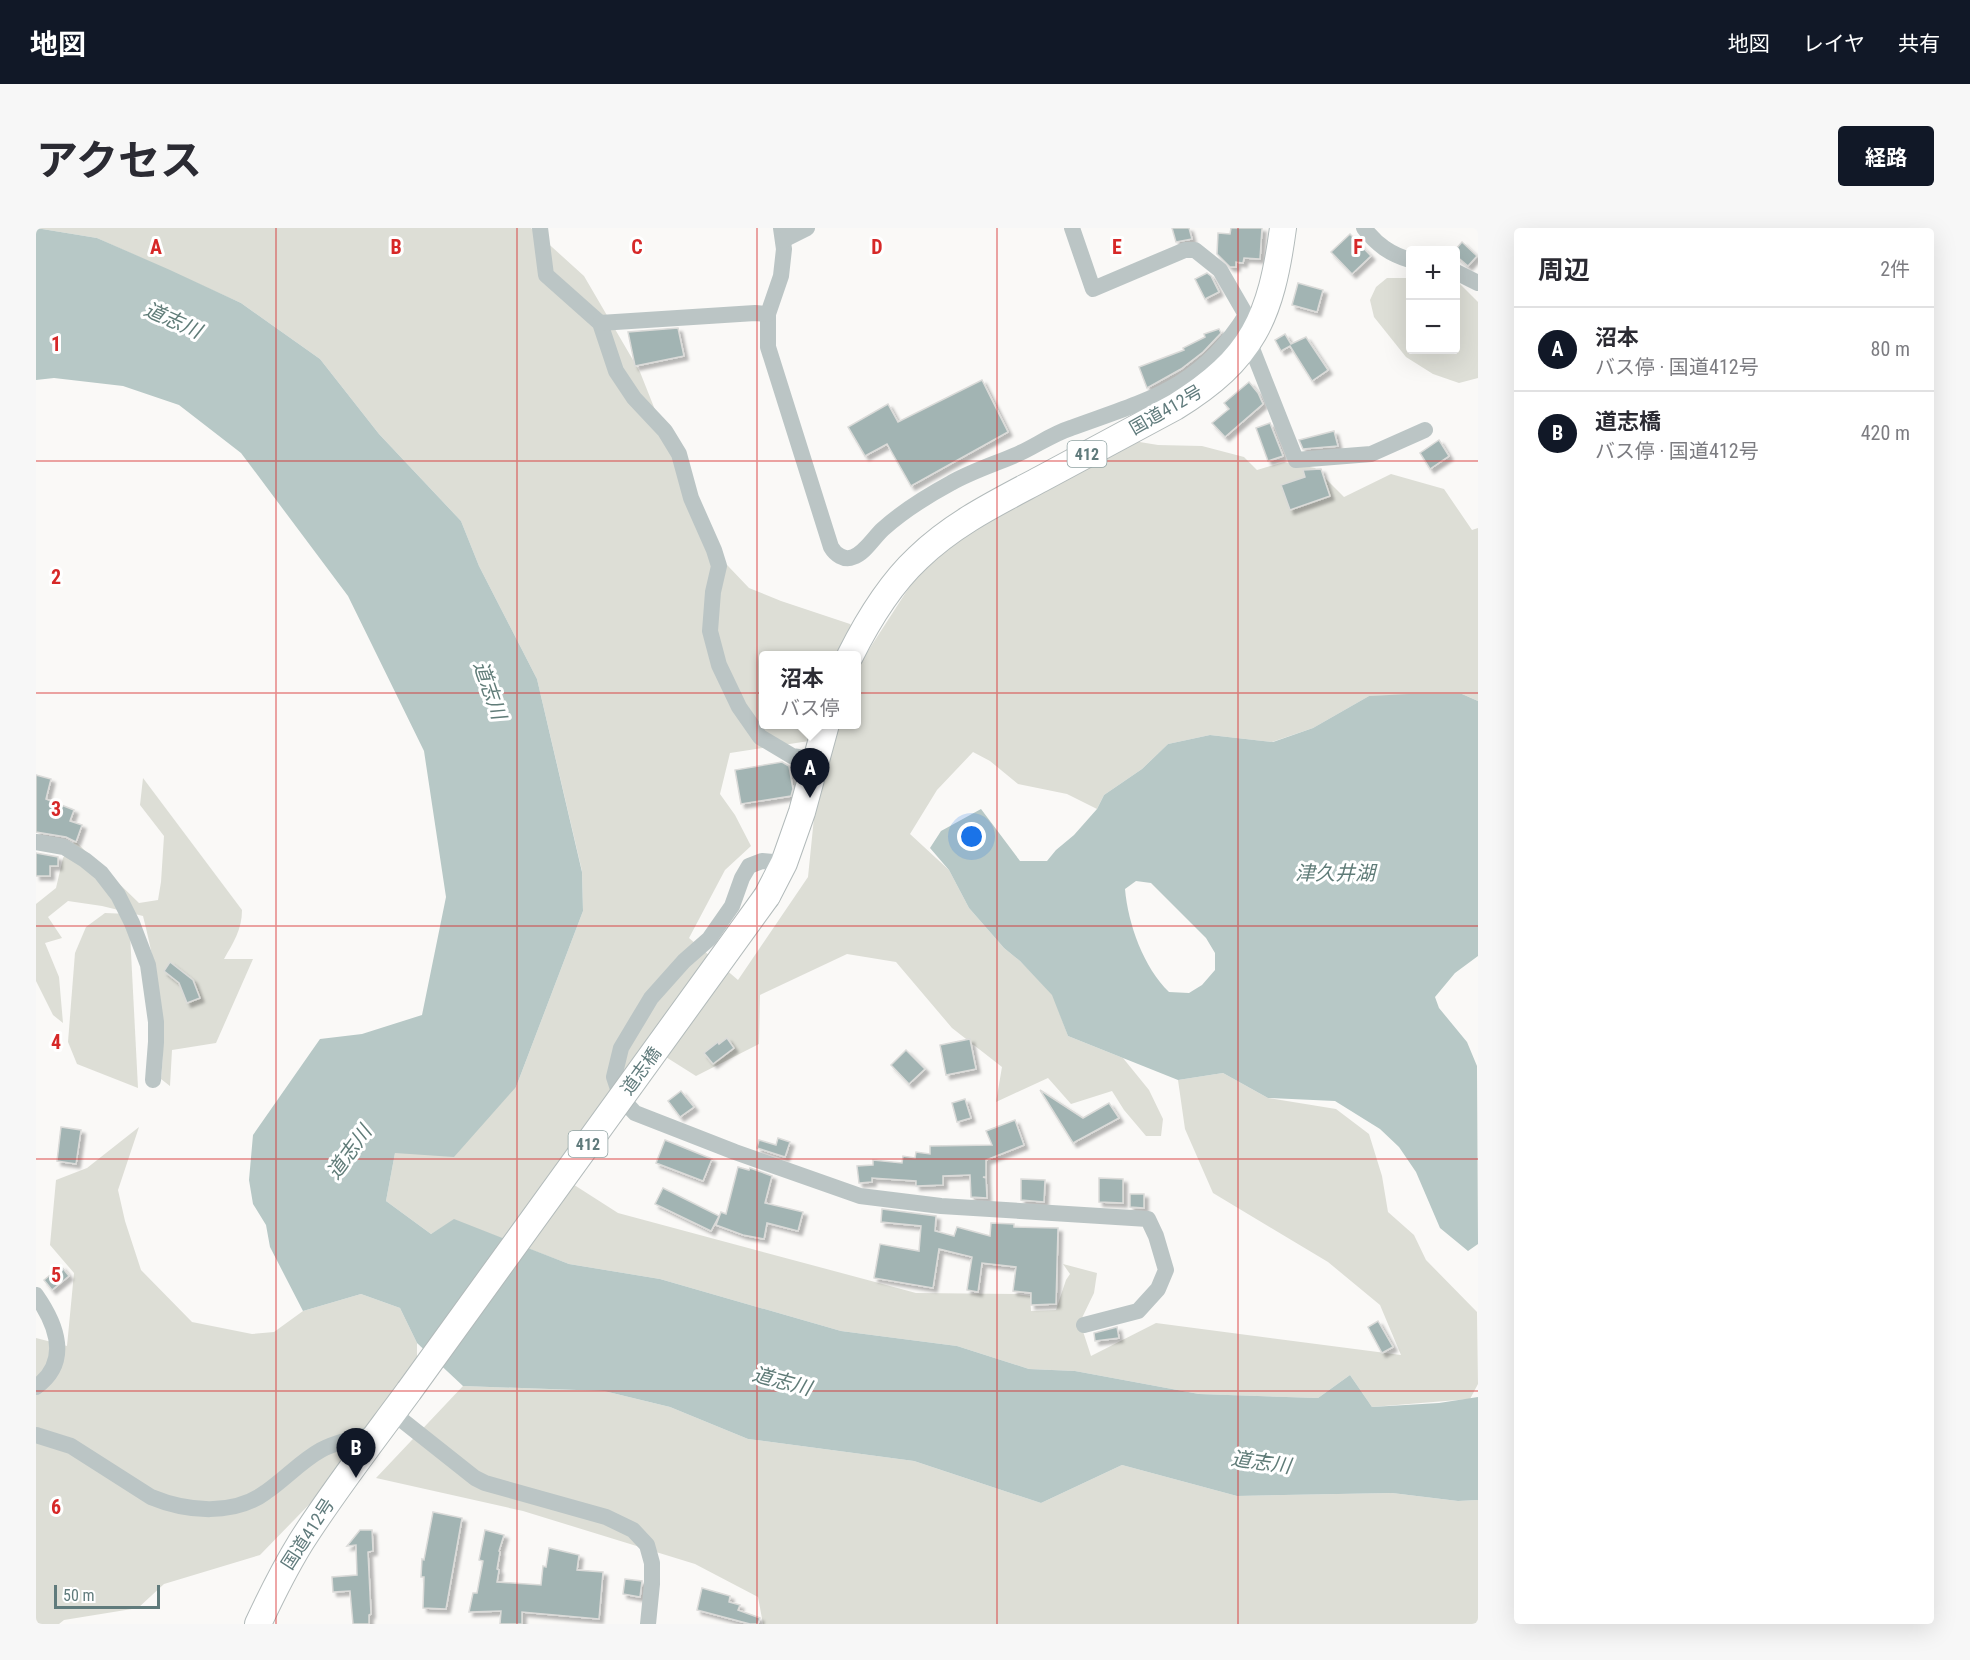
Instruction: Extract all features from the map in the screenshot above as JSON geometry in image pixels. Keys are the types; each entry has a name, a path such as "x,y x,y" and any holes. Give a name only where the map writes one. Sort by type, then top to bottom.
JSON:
{"highway":[{"name":"国道412号","path":"852,651 862,632 900,577 938,540 980,511 1175,407 1200,392 1221,375 1252,326 1274,284 1283,228"},
{"name":"412","path":"784,863 802,812 825,729"},
{"name":"道志橋","path":"409,1391 767,896 784,863"},
{"name":"国道412号","path":"258,1624 278,1582 300,1544 409,1391"}],"street":[{"path":"540,228 546,275 600,324 616,370 633,398 665,431 679,453 691,498 719,566 713,592 710,632 719,665 739,707 760,737 792,756 816,760"},
{"path":"807,228 782,234 784,249 781,276 768,314 767,336 771,358 828,541 834,552 840,556 850,558 859,554 880,531 904,512 958,479 1016,455 1062,431 1150,399 1183,382 1197,372 1229,341 1252,326"},
{"path":"1072,228 1093,290 1185,249 1196,250 1220,270 1252,326 1296,460 1371,453 1425,430"},
{"path":"1364,228 1374,242 1393,255 1406,259"},
{"path":"1460,274 1478,283"},
{"path":"600,324 768,314"},
{"path":"36,842 64,847 101,873 118,895 132,923 148,965 156,1022 153,1080"},
{"path":"784,863 762,861 749,866 732,906 709,939 684,961 651,998 621,1048 614,1077 621,1098 635,1113 735,1152 860,1196 941,1206 1148,1219 1156,1236 1166,1270 1158,1289 1138,1311 1084,1325"},
{"path":"36,1295 52,1324 58,1349 53,1369 36,1387"},
{"path":"393,1413 485,1484 606,1517 633,1530 647,1545 652,1563 648,1624"},
{"path":"36,1435 71,1446 128,1484 158,1500 196,1509 217,1509 253,1501 327,1447 378,1433"}],"shaded area":[{"path":"36,228 531,228 584,276 640,372 709,546 749,588 850,624 868,651 919,572 955,534 1109,437 1158,445 1202,446 1244,457 1257,470 1284,462 1315,468 1344,497 1391,474 1444,489 1472,530 1478,528 1478,701 1462,694 1369,696 1313,728 1272,742 1210,735 1168,744 1142,769 1104,795 1097,809 1067,794 1018,784 990,761 973,752 937,790 910,834 949,870 969,908 1004,948 1053,995 1068,1036 1123,1058 1149,1090 1163,1119 1161,1136 1146,1136 1124,1110 1112,1091 1071,1104 1048,1078 996,1102 1002,1067 952,1028 896,962 847,954 760,995 759,1044 696,1076 650,1047 568,1181 618,1213 916,1293 1016,1294 1030,1296 1031,1311 1056,1310 1070,1274 1063,1264 1097,1273 1094,1293 1080,1322 1091,1356 1156,1323 1401,1355 1380,1305 1328,1262 1213,1193 1185,1129 1178,1080 1223,1073 1268,1098 1336,1109 1369,1134 1382,1176 1388,1212 1414,1235 1426,1260 1477,1312 1478,1384 1470,1399 1372,1407 1350,1375 1318,1398 1199,1394 1075,1371 1029,1369 957,1346 841,1331 660,1279 569,1264 454,1220 431,1234 386,1201 395,1153 516,1087 583,911 582,871 537,679 479,566 461,521 379,434 320,359 241,303 97,238","holes":["822,739 808,877 738,980 689,938 725,870 751,846 735,815 720,794 730,753"]},
{"path":"1387,278 1406,278 1406,354 1460,354 1460,284 1478,302 1478,378 1459,383 1433,374 1406,357 1374,317 1370,300 1376,287"},
{"path":"143,778 242,910 239,930 224,959 253,959 216,1043 172,1050 170,1086 161,1079 163,1038 159,997 143,916 68,901 48,917 62,938 45,943 59,977 63,1023 53,1015 36,981 36,904 56,888 63,858 75,841 139,903 158,900 164,836 140,805"},
{"path":"105,913 129,914 138,1088 77,1064 68,1042 75,953 86,927"},
{"path":"139,1127 118,1190 125,1221 141,1270 192,1322 252,1334 274,1332 303,1311 361,1294 400,1308 417,1343 417,1372 331,1482 260,1555 164,1584 138,1608 64,1620 59,1624 36,1624 36,1338 67,1346 74,1273 50,1245 56,1180 87,1168"},
{"path":"463,1386 604,1391 670,1407 748,1439 914,1461 1041,1503 1122,1465 1237,1496 1392,1493 1458,1501 1478,1500 1478,1624 763,1624 758,1597 695,1564 523,1511 376,1478"}],"water":[{"name":"道志川","path":"36,228 97,238 170,270 241,303 320,359 379,434 461,521 479,566 537,679 582,872 583,911 516,1087 454,1157 395,1153 386,1201 431,1234 454,1219 569,1264 660,1279 841,1331 957,1346 1029,1369 1075,1371 1199,1394 1318,1398 1350,1375 1372,1407 1439,1403 1478,1397 1478,1500 1458,1501 1392,1493 1237,1496 1122,1465 1041,1503 914,1461 748,1439 670,1407 604,1391 463,1386 417,1343 400,1308 361,1294 303,1311 270,1247 266,1225 253,1204 249,1180 253,1135 320,1039 362,1034 422,1015 446,897 424,751 348,596 241,453 179,405 123,386 54,378 36,380"},
{"name":"津久井湖","path":"1462,694 1478,701 1478,956 1455,973 1435,997 1439,1008 1467,1042 1477,1066 1478,1244 1468,1251 1440,1228 1416,1172 1399,1147 1380,1129 1335,1101 1268,1098 1223,1073 1178,1080 1068,1036 1052,995 1020,961 1004,948 969,908 949,870 930,848 941,831 981,809 1020,861 1047,861 1097,809 1104,795 1142,769 1168,744 1210,735 1273,742 1313,728 1369,696","holes":["1136,881 1151,883 1206,938 1215,953 1215,970 1202,985 1189,993 1169,992 1160,982 1145,958 1134,931 1125,889"]}],"building":[{"path":"1172,228 1189,228 1192,239 1176,242"},
{"path":"1231,228 1262,228 1260,259 1244,258 1243,263 1236,262 1236,267 1230,267 1217,254 1218,233 1230,234"},
{"path":"1350,234 1371,256 1352,274 1331,252"},
{"path":"1462,242 1477,256 1468,266 1460,259 1458,246"},
{"path":"1207,273 1219,292 1205,299 1195,279"},
{"path":"1298,283 1323,290 1317,312 1292,305"},
{"path":"678,328 684,356 635,366 628,332"},
{"path":"1219,329 1221,333 1203,352 1181,369 1147,388 1139,367 1184,350 1183,348 1205,337 1204,334"},
{"path":"1285,334 1291,344 1306,337 1328,370 1312,381 1290,346 1281,351 1275,340"},
{"path":"982,380 1008,432 911,486 887,444 865,456 848,427 888,404 898,422"},
{"path":"1249,382 1263,404 1225,437 1212,423 1229,409 1224,403"},
{"path":"1270,423 1283,456 1268,461 1256,428"},
{"path":"1334,431 1338,446 1303,449 1299,440"},
{"path":"1439,440 1449,456 1430,469 1420,453"},
{"path":"1321,469 1330,496 1290,510 1281,485 1305,477 1303,470"},
{"path":"782,762 789,766 793,789 791,796 741,804 735,770"},
{"path":"36,775 51,779 46,799 74,810 70,821 82,825 76,842 66,837 36,832"},
{"path":"36,853 58,857 58,866 50,866 50,876 36,876"},
{"path":"170,962 193,980 200,998 187,1003 179,983 164,971"},
{"path":"727,1038 734,1048 713,1064 704,1053"},
{"path":"970,1039 976,1069 946,1075 940,1045"},
{"path":"906,1050 925,1069 909,1084 891,1065"},
{"path":"1040,1090 1083,1118 1109,1103 1119,1118 1073,1143"},
{"path":"681,1091 694,1107 680,1117 668,1101"},
{"path":"965,1099 971,1118 957,1122 952,1103"},
{"path":"1015,1120 1024,1145 986,1160 986,1177 983,1177 986,1178 987,1198 971,1197 970,1175 943,1176 943,1185 916,1186 916,1181 872,1178 872,1182 859,1183 857,1166 873,1165 873,1160 902,1163 903,1156 915,1158 916,1152 930,1154 930,1146 992,1145 986,1131"},
{"path":"61,1127 81,1130 76,1164 57,1161"},
{"path":"778,1138 790,1142 785,1157 757,1148 759,1140 776,1145"},
{"path":"665,1140 712,1159 703,1181 656,1163"},
{"path":"738,1167 749,1170 750,1168 772,1176 765,1203 803,1212 798,1231 767,1223 764,1239 743,1235 716,1225 721,1212 726,1214"},
{"path":"1099,1178 1123,1179 1123,1203 1099,1202"},
{"path":"1021,1179 1045,1180 1044,1202 1021,1200"},
{"path":"663,1188 719,1216 711,1231 655,1204"},
{"path":"1130,1194 1144,1194 1144,1208 1130,1207"},
{"path":"882,1209 936,1216 935,1231 954,1236 957,1227 990,1236 991,1223 1014,1224 1014,1227 1058,1228 1056,1304 1031,1305 1031,1293 1013,1291 1016,1267 982,1263 978,1292 967,1290 972,1257 939,1249 933,1288 874,1278 880,1244 919,1251 921,1226 881,1222"},
{"path":"61,1266 69,1276 52,1290 44,1280"},
{"path":"1378,1321 1393,1347 1382,1353 1368,1327"},
{"path":"1117,1327 1119,1338 1095,1341 1094,1333"},
{"path":"433,1512 462,1518 446,1609 423,1608 422,1559 424,1560"},
{"path":"360,1530 372,1530 373,1551 368,1552 371,1614 369,1624 353,1624 350,1591 333,1592 332,1577 357,1575 356,1545 347,1546"},
{"path":"485,1530 504,1535 499,1551 497,1582 541,1585 543,1566 546,1567 549,1548 579,1555 577,1570 603,1572 599,1619 522,1612 522,1624 500,1624 501,1611 469,1612 473,1593 477,1593 483,1561 479,1560"},
{"path":"625,1579 642,1581 640,1597 623,1594"},
{"path":"702,1588 730,1596 729,1602 740,1605 738,1610 760,1618 758,1624 697,1610"}],"place":[{"name":"沼本","path":"810,798"},
{"name":"道志橋","path":"356,1478"}]}
